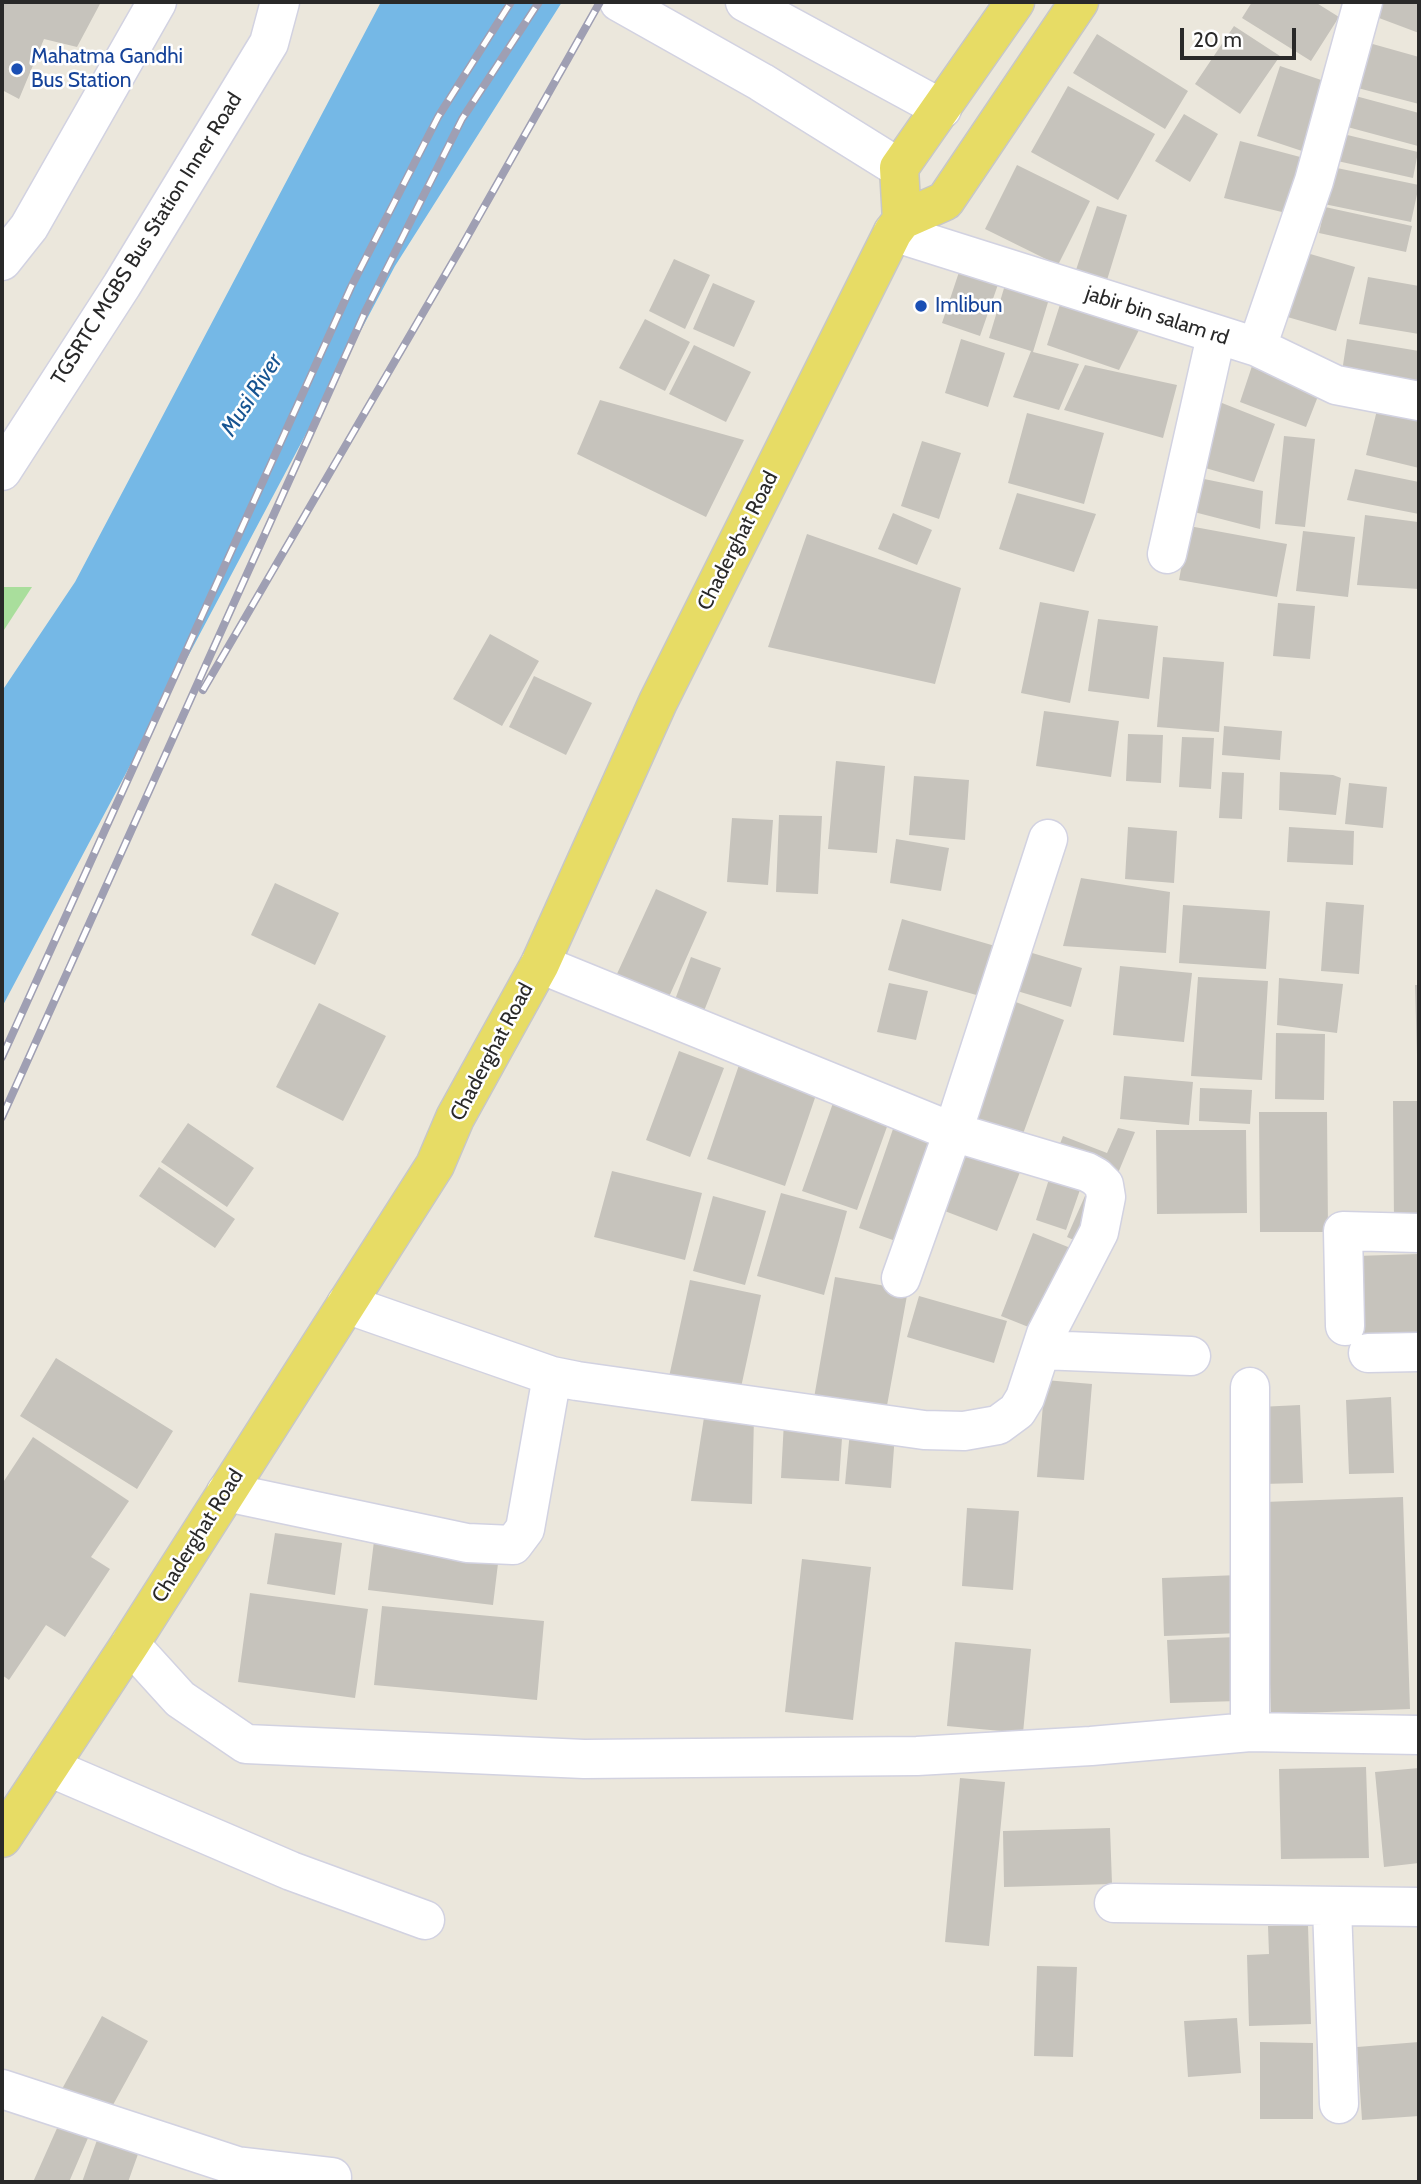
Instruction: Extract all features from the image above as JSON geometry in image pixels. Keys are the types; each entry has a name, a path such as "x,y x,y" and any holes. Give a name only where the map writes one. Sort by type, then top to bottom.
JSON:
{"main road":[{"path":"899,168 1015,2"},
{"path":"898,226 945,201 1079,2"},
{"name":"Chaderghat Road","path":"2,1838 130,1644 435,1165 456,1118 540,964 657,702 898,226 899,168"}],"street":[{"path":"2,261 29,228 156,2"},
{"name":"TGSRTC MGBS Bus Station Inner Road","path":"2,471 122,285 269,43 280,2"},
{"path":"619,2 761,82 899,168"},
{"path":"745,2 942,109"},
{"path":"1257,347 1314,181 1363,2"},
{"name":"jabir bin salam rd","path":"898,226 1216,336 1257,347 1336,384 1419,401"},
{"path":"1167,554 1216,336"},
{"path":"901,1278 953,1132 1048,839"},
{"path":"346,1304 552,1376 911,1428 964,1431 998,1425 1017,1411 1025,1398 1046,1334 1099,1232 1107,1197 1104,1185 1097,1177 953,1132 540,964"},
{"path":"1419,1233 1343,1231 1357,1339 1419,1352"},
{"path":"1041,1350 1191,1356"},
{"path":"226,1492 467,1543 513,1545 525,1529 552,1376"},
{"path":"1250,1387 1250,1731"},
{"path":"130,1644 180,1699 246,1744 584,1759 890,1757 1091,1746 1250,1731 1419,1735"},
{"path":"49,1767 291,1871 425,1920"},
{"path":"1114,1903 1419,1907"},
{"path":"1332,1907 1339,2104"},
{"path":"2,2089 237,2166 332,2177"}],"green space":[{"path":"2,587 32,587 2,633"}],"water":[{"name":"Musi River","path":"381,2 562,2 395,266 2,1007 2,691 75,582"}],"building":[{"name":"Mahatma Gandhi Bus Station","path":"2,2 101,2 77,47 44,39 19,99 2,90"},
{"path":"1252,2 1315,2 1339,17 1311,61 1242,18"},
{"path":"1376,2 1419,2 1419,33 1371,15"},
{"path":"1234,26 1280,56 1240,114 1195,84"},
{"path":"1097,34 1188,91 1165,129 1073,73"},
{"path":"1362,41 1419,57 1419,104 1350,86"},
{"path":"1280,66 1333,84 1311,154 1257,136"},
{"path":"1068,86 1155,134 1118,200 1031,152"},
{"path":"1348,94 1419,113 1418,146 1340,125"},
{"path":"1184,114 1218,134 1190,182 1155,161"},
{"path":"1339,133 1418,152 1413,178 1333,160"},
{"path":"1240,141 1304,158 1286,213 1224,198"},
{"path":"1017,165 1090,201 1058,265 985,229"},
{"path":"1332,167 1419,185 1411,222 1324,204"},
{"path":"1097,206 1127,215 1107,280 1076,270"},
{"path":"1325,207 1412,226 1406,252 1319,233"},
{"path":"1300,251 1355,267 1336,331 1277,314"},
{"path":"674,259 710,275 685,329 649,311"},
{"path":"963,260 1002,273 980,336 942,323"},
{"path":"1008,275 1052,289 1033,352 1079,364 1059,410 1013,397 1031,351 989,338"},
{"path":"1368,277 1419,286 1419,334 1359,324"},
{"path":"713,283 755,301 734,347 693,329"},
{"path":"1064,292 1141,326 1119,370 1047,345"},
{"path":"645,319 690,342 665,391 619,368"},
{"path":"961,339 1005,353 988,407 945,393"},
{"path":"1347,339 1419,351 1419,391 1341,378"},
{"path":"694,345 751,372 726,422 669,394"},
{"path":"1085,365 1177,385 1163,438 1064,410"},
{"path":"1252,366 1322,386 1306,427 1240,402"},
{"path":"600,400 744,440 706,517 577,454"},
{"path":"1217,401 1275,424 1254,482 1195,465"},
{"path":"1378,406 1419,416 1419,468 1366,455"},
{"path":"1027,413 1104,433 1084,504 1008,483"},
{"path":"1284,436 1315,439 1305,527 1275,524"},
{"path":"922,441 961,453 939,519 901,506"},
{"path":"1355,469 1419,482 1419,514 1347,500"},
{"path":"1204,479 1263,491 1260,529 1194,512"},
{"path":"1017,493 1096,514 1074,572 999,549"},
{"path":"893,513 932,530 917,565 878,549"},
{"path":"1365,515 1418,522 1419,589 1357,585"},
{"path":"1189,526 1287,544 1277,597 1179,580"},
{"path":"1303,531 1355,537 1348,597 1296,591"},
{"path":"807,534 961,588 935,684 768,647"},
{"path":"1040,602 1089,611 1070,703 1021,693"},
{"path":"1278,603 1315,606 1310,659 1273,656"},
{"path":"1098,619 1158,626 1149,699 1088,691"},
{"path":"490,634 539,661 502,726 453,699"},
{"path":"1163,657 1224,662 1219,732 1157,727"},
{"path":"534,676 592,703 566,755 509,727"},
{"path":"1044,711 1119,721 1111,777 1036,766"},
{"path":"1224,726 1282,731 1280,760 1222,755"},
{"path":"1128,734 1163,735 1161,783 1126,781"},
{"path":"1182,737 1214,738 1211,789 1179,787"},
{"path":"836,761 885,766 877,853 828,849"},
{"path":"1222,772 1244,773 1242,819 1219,818"},
{"path":"1280,772 1333,775 1341,778 1336,815 1279,810"},
{"path":"914,776 969,780 965,840 909,835"},
{"path":"1349,783 1387,787 1383,828 1345,824"},
{"path":"779,815 822,816 818,894 776,892"},
{"path":"732,818 773,820 768,885 727,882"},
{"path":"1128,827 1177,831 1174,883 1125,879"},
{"path":"1289,827 1354,831 1353,865 1287,862"},
{"path":"896,839 949,848 941,891 890,883"},
{"path":"1081,878 1170,892 1166,953 1063,946"},
{"path":"275,883 339,913 315,965 251,935"},
{"path":"656,889 707,912 668,999 616,976"},
{"path":"1326,902 1364,905 1359,974 1321,971"},
{"path":"1183,905 1270,911 1266,969 1179,963"},
{"path":"902,919 1002,948 987,998 888,970"},
{"path":"1029,952 1082,968 1071,1007 1017,991"},
{"path":"691,957 721,968 702,1016 673,1005"},
{"path":"1120,966 1192,973 1184,1042 1113,1035"},
{"path":"1198,977 1268,981 1262,1080 1191,1076"},
{"path":"1279,978 1343,984 1337,1033 1277,1025"},
{"path":"889,983 928,991 916,1040 877,1032"},
{"path":"1415,985 1419,985 1419,1055 1417,1055"},
{"path":"1013,1001 1064,1020 1019,1145 968,1127"},
{"path":"319,1003 386,1036 343,1121 276,1087"},
{"path":"1276,1033 1325,1034 1324,1100 1275,1099"},
{"path":"679,1051 724,1068 690,1157 646,1140"},
{"path":"740,1062 818,1089 785,1186 707,1159"},
{"path":"1124,1076 1193,1082 1189,1125 1120,1119"},
{"path":"1200,1088 1252,1090 1250,1124 1199,1121"},
{"path":"1393,1101 1419,1101 1419,1222 1394,1222"},
{"path":"833,1103 888,1124 857,1210 802,1191"},
{"path":"1259,1112 1327,1112 1328,1232 1260,1232"},
{"path":"188,1123 254,1168 227,1207 161,1162"},
{"path":"1118,1128 1135,1132 1116,1178 1056,1154 1063,1136 1107,1153"},
{"path":"893,1129 942,1146 907,1245 859,1228"},
{"path":"1156,1130 1246,1130 1247,1213 1157,1214"},
{"path":"955,1141 1022,1167 997,1231 929,1205"},
{"path":"159,1167 235,1219 215,1248 139,1196"},
{"path":"612,1171 702,1193 685,1260 594,1237"},
{"path":"1050,1176 1081,1187 1066,1230 1036,1220"},
{"path":"1088,1189 1085,1245 1067,1237"},
{"path":"781,1193 847,1211 824,1295 757,1276"},
{"path":"713,1196 766,1211 745,1285 693,1271"},
{"path":"1033,1233 1078,1251 1046,1334 1001,1316"},
{"path":"1419,1254 1419,1336 1358,1337 1356,1256"},
{"path":"835,1277 908,1290 886,1411 814,1398"},
{"path":"690,1280 761,1295 740,1392 669,1377"},
{"path":"919,1296 1007,1321 994,1363 907,1337"},
{"path":"56,1358 173,1431 137,1489 20,1416"},
{"path":"1045,1380 1092,1384 1084,1480 1037,1477"},
{"path":"1391,1397 1394,1473 1349,1474 1346,1400"},
{"path":"1300,1405 1303,1483 1262,1484 1259,1407"},
{"path":"705,1411 754,1416 752,1504 691,1501"},
{"path":"784,1421 843,1424 839,1481 781,1478"},
{"path":"850,1431 895,1434 891,1488 845,1484"},
{"path":"33,1437 129,1501 91,1557 110,1569 65,1637 46,1625 9,1680 2,1675 2,1484"},
{"path":"1403,1497 1410,1709 1271,1714 1264,1502"},
{"path":"967,1508 1019,1511 1013,1590 962,1586"},
{"path":"275,1533 342,1543 335,1595 267,1584"},
{"path":"374,1541 499,1555 493,1605 368,1590"},
{"path":"802,1559 871,1567 853,1720 785,1712"},
{"path":"1239,1575 1241,1633 1164,1636 1162,1578"},
{"path":"250,1593 368,1609 355,1698 238,1682"},
{"path":"382,1606 544,1621 537,1700 374,1685"},
{"path":"1236,1637 1238,1701 1170,1703 1167,1640"},
{"path":"955,1642 1031,1649 1023,1733 947,1726"},
{"path":"1366,1767 1369,1858 1281,1859 1279,1769"},
{"path":"1419,1768 1419,1863 1384,1867 1375,1772"},
{"path":"960,1778 1005,1782 989,1946 945,1942"},
{"path":"1110,1828 1112,1884 1004,1887 1003,1831"},
{"path":"1308,1925 1311,2024 1249,2026 1247,1955 1269,1954 1268,1926"},
{"path":"1037,1966 1077,1967 1073,2057 1034,2056"},
{"path":"102,2016 148,2041 108,2114 62,2089"},
{"path":"1237,2018 1241,2073 1188,2077 1184,2021"},
{"path":"1260,2042 1313,2043 1313,2119 1260,2119"},
{"path":"1419,2042 1419,2116 1362,2120 1357,2047"},
{"path":"58,2126 88,2138 69,2182 33,2182"},
{"path":"101,2129 142,2143 128,2182 82,2182"}],"railway":[{"path":"2,1057 351,287 438,117 511,2"},
{"path":"2,1117 366,310 462,119 539,2"},
{"path":"203,690 462,246 600,2"}],"place":[{"name":"Mahatma Gandhi Bus Station","path":"17,69"},
{"name":"Imlibun","path":"921,306"}]}
